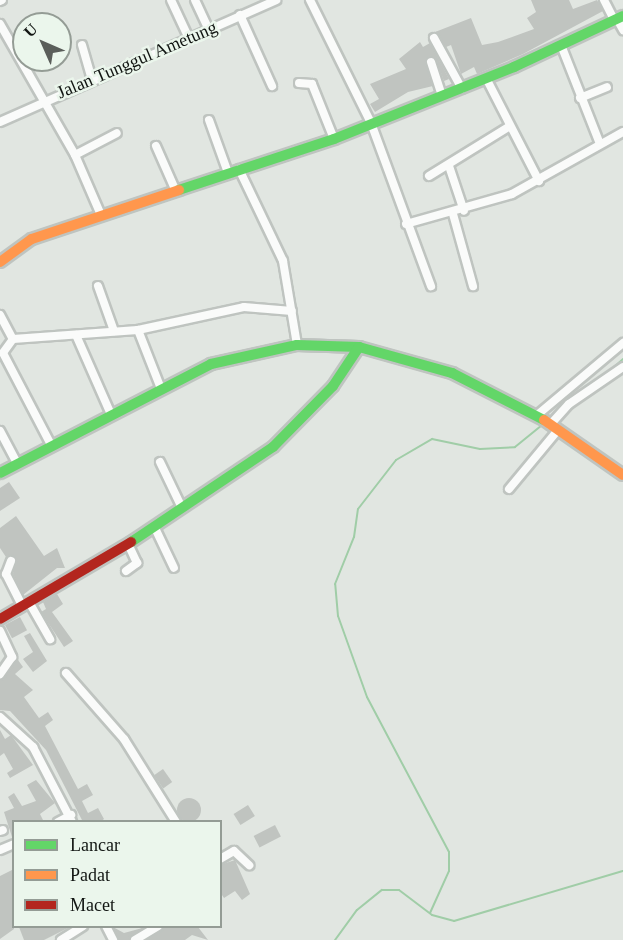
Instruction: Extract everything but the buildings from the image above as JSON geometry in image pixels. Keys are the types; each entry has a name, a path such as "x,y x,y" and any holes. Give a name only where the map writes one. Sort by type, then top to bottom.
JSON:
{"street":[{"path":"171,0 188,36"},
{"name":"Jalan Tunggul Ametung","path":"0,122 188,36 276,0"},
{"path":"310,0 371,123 406,224 431,286"},
{"path":"603,0 618,18 623,30"},
{"path":"197,1 208,28"},
{"path":"240,15 272,86"},
{"path":"1,258 32,239 227,171 334,139 462,89 618,18"},
{"path":"0,24 75,155 101,215"},
{"path":"434,38 462,89"},
{"path":"82,45 92,79"},
{"path":"561,45 600,144"},
{"path":"431,62 442,96"},
{"path":"486,78 539,181"},
{"path":"299,83 312,84 334,139"},
{"path":"580,98 607,87"},
{"path":"209,120 227,171"},
{"path":"429,176 449,166 510,126"},
{"path":"406,224 464,211 539,181 623,132"},
{"path":"75,155 117,133"},
{"path":"156,146 175,189"},
{"path":"449,166 464,211"},
{"path":"239,169 283,261 297,345"},
{"path":"453,214 473,286"},
{"path":"98,286 114,332"},
{"path":"0,315 3,332 13,339 138,330 244,307 292,311"},
{"path":"138,330 160,386"},
{"path":"76,334 110,412"},
{"path":"13,339 3,353 51,445"},
{"path":"509,489 547,423 623,343"},
{"path":"0,473 160,386 245,352 297,345 359,346 452,373 547,423 623,475"},
{"path":"0,619 155,528 273,447 333,386 359,346"},
{"path":"547,423 569,404 623,367"},
{"path":"0,431 18,463"},
{"path":"160,462 182,508"},
{"path":"155,528 174,568"},
{"path":"126,571 137,563 128,544"},
{"path":"11,561 6,574 50,639"},
{"path":"0,632 12,657 0,674"},
{"path":"66,673 124,739 175,820"},
{"path":"0,717 33,747 71,818"},
{"path":"222,858 234,851 249,865"},
{"path":"61,940 81,928"},
{"path":"135,940 156,928"}],"waterway":[{"path":"603,377 623,359"},
{"path":"548,419 562,407"},
{"path":"430,913 449,871 449,852 367,697 338,616 335,584 354,537 358,509 396,460 432,439 480,449 515,447 545,423"},
{"path":"335,940 357,910 382,890 399,890 432,915 454,921 623,871"}],"traffic: fast":[{"path":"179,190 334,139 514,67 623,16"},
{"path":"0,473 211,364 297,345 359,347 452,373 544,420"},
{"path":"131,542 273,447 333,386 359,347"}],"traffic: slow":[{"path":"0,262 32,239 179,190"},
{"path":"544,420 623,475"}],"traffic: jam":[{"path":"0,619 131,542"}]}
